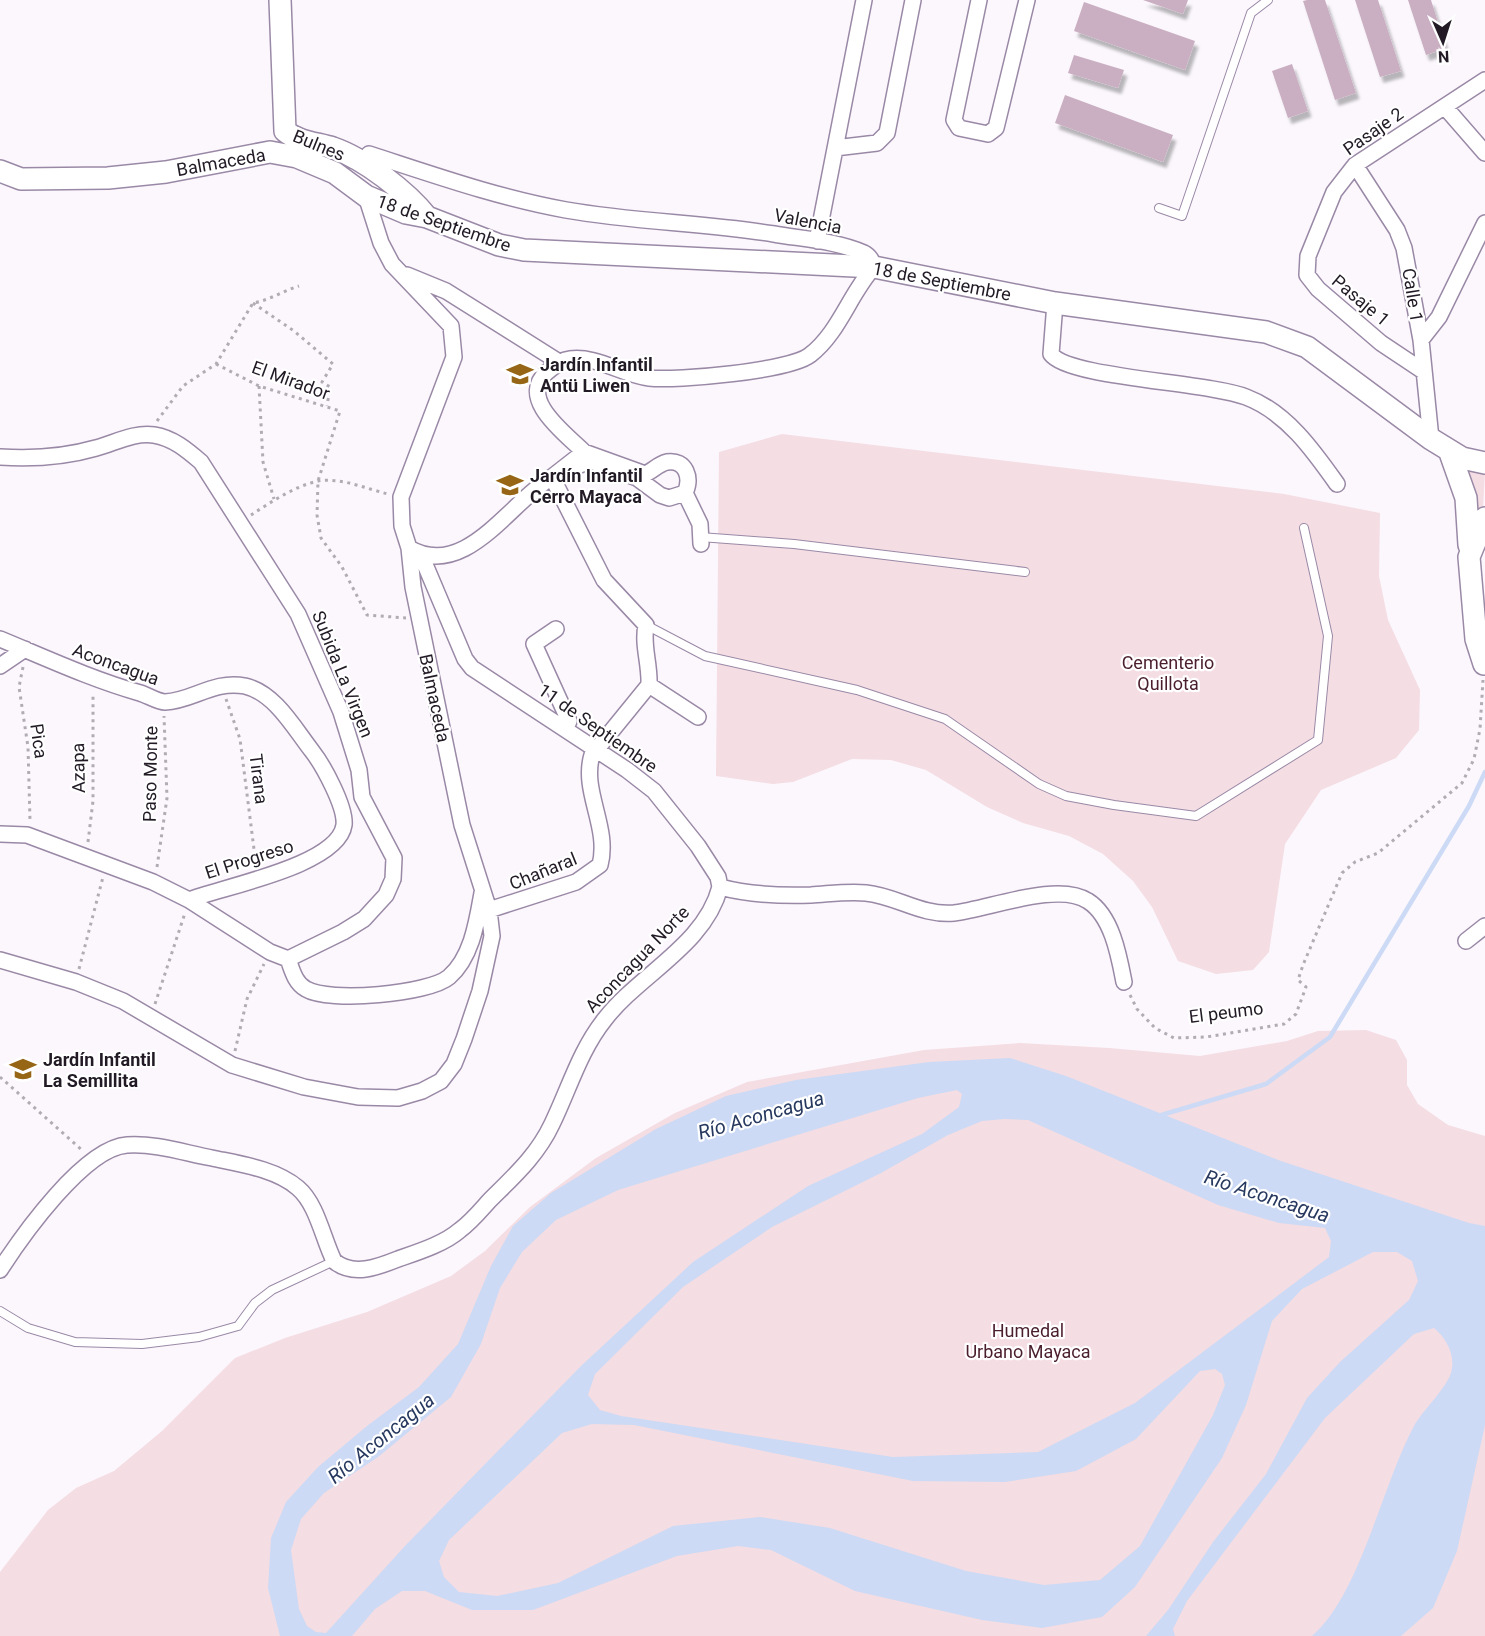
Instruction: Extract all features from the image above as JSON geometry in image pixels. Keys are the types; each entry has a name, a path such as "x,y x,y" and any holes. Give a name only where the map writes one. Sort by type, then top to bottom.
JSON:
{"street":[{"name":"Bulnes","path":"280,0 285,131 292,136 336,149 364,165 412,198 427,218"},
{"path":"817,241 864,0"},
{"path":"835,148 877,143 887,133 913,0"},
{"path":"979,0 954,120 959,128 988,134 996,128 1027,0"},
{"name":"Pasaje 2","path":"1307,276 1308,256 1334,192 1355,165 1485,80"},
{"path":"1445,106 1485,153"},
{"name":"Balmaceda","path":"0,171 21,179 51,181 166,172 270,152 297,157 335,173 366,196 381,243 399,272 451,326 454,357 401,497 402,526 415,552 419,618 462,825 489,910 492,936 480,991 454,1064 433,1086 398,1098 358,1097 303,1087 232,1065 150,1019 123,1001 76,982 0,960"},
{"name":"Valencia","path":"369,154 509,197 566,210 620,218 721,226 817,241 865,253 872,260 874,267"},
{"name":"Calle 1","path":"1355,165 1397,230 1404,248 1411,299 1421,340 1431,438"},
{"name":"18 de Septiembre","path":"366,196 406,213 427,218 499,245 524,250 874,267 1055,303 1266,332 1307,347 1449,450 1477,464 1485,463"},
{"path":"1421,340 1438,317 1485,223"},
{"path":"700,540 700,524 685,493 689,481 688,473 677,463 659,465 645,474 584,452 545,415 538,396 542,377 559,362 573,358 649,378 686,378 782,365 810,356 837,325 860,282 874,267"},
{"path":"399,272 446,291 559,362"},
{"name":"Pasaje 1","path":"1307,276 1317,289 1381,343 1423,371"},
{"path":"1055,303 1051,354 1056,360 1083,369 1224,390 1248,397 1273,411 1310,446 1337,484"},
{"name":"Subida La Virgen","path":"0,457 25,459 70,454 133,436 151,435 181,446 201,462 298,614 344,722 359,770 362,797 394,858 393,879 386,895 364,919 288,959"},
{"path":"1449,450 1466,498 1476,639 1484,664"},
{"path":"415,552 447,554 468,548 584,452"},
{"path":"552,477 591,461 637,478 660,495 669,498 685,493"},
{"path":"552,477 604,580 646,625 642,641 650,670 649,685 596,751"},
{"path":"1469,557 1485,518"},
{"name":"11 de Septiembre","path":"415,552 465,659 472,668 566,728 654,791 698,846 718,877 720,887"},
{"path":"556,629 534,644 569,721 566,728"},
{"name":"Aconcagua","path":"0,639 94,679 164,702 221,686"},
{"path":"0,666 26,650"},
{"path":"649,685 698,717"},
{"name":"El Progreso","path":"0,834 30,837 87,856 153,882 189,900 215,889 258,880 311,859 340,835 344,825 342,812 318,758 267,696 245,686 221,686"},
{"name":"Chañaral","path":"489,910 520,902 576,882 600,865 604,840 590,769 596,751"},
{"path":"720,887 770,895 867,893 921,911 952,913 1020,900 1073,894 1097,908 1106,921 1119,957 1124,982"},
{"name":"Aconcagua Norte","path":"334,1261 341,1267 351,1269 376,1268 417,1252 459,1231 537,1154 563,1102 590,1038 620,1000 688,940 717,899 720,887"},
{"path":"189,900 270,952 288,959 294,978 306,989 334,996 427,988 449,977 461,964 476,923 482,890"},
{"path":"1466,941 1485,926"},
{"path":"0,1270 61,1189 93,1161 125,1145 141,1145 227,1161 278,1175 299,1189 312,1208 334,1261"}],"lane":[{"path":"1159,208 1182,216 1251,13 1268,0"},
{"path":"646,625 705,656 857,690 945,719 1039,784 1066,796 1196,816 1318,740 1328,636 1304,528"},
{"path":"700,540 794,544 1025,572"},
{"path":"0,1311 27,1328 75,1342 142,1344 198,1337 238,1326 255,1303 272,1290 334,1261"}],"path":[{"path":"151,435 160,415 178,391 216,364 252,303 268,300 299,286"},
{"path":"252,303 294,331 333,364 322,382 330,387 327,407"},
{"name":"El Mirador","path":"216,364 259,386 340,411 318,481 317,515 321,538 342,567 367,615 419,618"},
{"path":"259,386 263,462 274,499"},
{"path":"240,523 274,499 318,481 336,481 401,497"},
{"name":"Pica","path":"26,650 19,687 28,747 30,837"},
{"name":"El peumo","path":"1124,982 1137,1008 1155,1028 1174,1038 1206,1037 1284,1024 1296,1014 1306,987 1298,980 1342,873 1355,862 1378,853 1462,783 1474,759 1480,729 1484,664"},
{"name":"Azapa","path":"87,856 93,801 91,721 94,679"},
{"name":"Tirana","path":"221,686 240,738 258,880"},
{"name":"Paso Monte","path":"153,882 159,859 167,798 164,702"},
{"path":"76,982 106,864"},
{"path":"150,1019 189,900"},
{"path":"232,1065 247,999 270,952"},
{"path":"0,1077 52,1120 93,1161"}],"green space":[{"name":"Cementerio Quillota","path":"782,434 1284,494 1380,513 1379,576 1388,620 1420,690 1419,730 1396,758 1321,790 1285,844 1269,952 1253,970 1216,974 1178,961 1152,907 1133,881 1103,854 1069,836 1023,823 987,807 926,770 891,760 852,759 793,782 773,784 716,776 719,452"},
{"path":"1466,472 1485,472 1483,509 1476,508"},
{"name":"Humedal Urbano Mayaca","path":"1366,1030 1396,1040 1407,1060 1407,1085 1418,1104 1448,1125 1485,1136 1485,1636 0,1636 0,1572 48,1510 76,1488 114,1471 162,1431 235,1358 285,1338 367,1312 451,1276 485,1251 530,1207 596,1158 675,1113 747,1082 924,1050 1020,1043 1200,1056 1287,1041 1318,1031"}],"water":[{"name":"Río Aconcagua","path":"1010,1058 1066,1076 1281,1161 1469,1223 1485,1226 1485,1425 1457,1551 1433,1608 1401,1636 1312,1636 1329,1618 1344,1594 1369,1538 1402,1450 1414,1426 1451,1373 1452,1360 1449,1348 1434,1328 1414,1334 1325,1418 1187,1601 1173,1629 1175,1636 1146,1636 1168,1610 1213,1542 1266,1474 1307,1398 1340,1362 1409,1300 1418,1281 1412,1261 1397,1252 1373,1252 1302,1289 1272,1321 1246,1405 1222,1458 1135,1587 1102,1617 1042,1628 982,1620 855,1591 771,1550 738,1546 677,1556 533,1610 472,1610 425,1591 402,1591 375,1609 352,1636 280,1636 268,1588 271,1538 286,1502 318,1467 419,1387 458,1344 491,1266 513,1226 551,1193 656,1129 726,1096 796,1080 929,1062","holes":["957,1090 962,1094 959,1107 922,1134 808,1186 693,1262 581,1366 404,1547 326,1633 316,1632 307,1626 299,1609 291,1550 301,1519 324,1493 378,1457 451,1397 481,1344 500,1288 522,1252 556,1220 618,1190 918,1098","1028,1120 1218,1205 1279,1223 1325,1228 1331,1241 1329,1257 1135,1403 1038,1452 893,1457 621,1416 600,1410 588,1395 595,1374 683,1287 772,1227 881,1173 948,1135 982,1121","1215,1369 1222,1374 1225,1385 1213,1415 1140,1546 1100,1580 1044,1585 966,1571 830,1528 760,1517 673,1526 558,1583 497,1596 459,1592 444,1577 439,1561 449,1540 562,1433 592,1424 634,1425 913,1481 1005,1482 1076,1471 1136,1439 1200,1371"]}],"building":[{"path":"1143,0 1188,0 1183,14"},
{"path":"1325,0 1356,93 1335,100 1303,1"},
{"path":"1355,0 1378,0 1401,71 1380,77"},
{"path":"1408,0 1431,0 1446,48 1426,55"},
{"path":"1084,2 1195,41 1185,70 1074,31"},
{"path":"1074,55 1124,70 1118,88 1068,73"},
{"path":"1292,64 1308,111 1288,118 1272,71"},
{"path":"1065,95 1173,135 1163,162 1055,123"}],"waterway":[{"path":"1158,1116 1266,1084 1330,1037 1469,806 1485,772"}],"place":[{"name":"Jardín Infantil Antü Liwen","path":"520,374"},
{"name":"Jardín Infantil Cerro Mayaca","path":"510,485"},
{"name":"Jardín Infantil La Semillita","path":"23,1069"}]}
